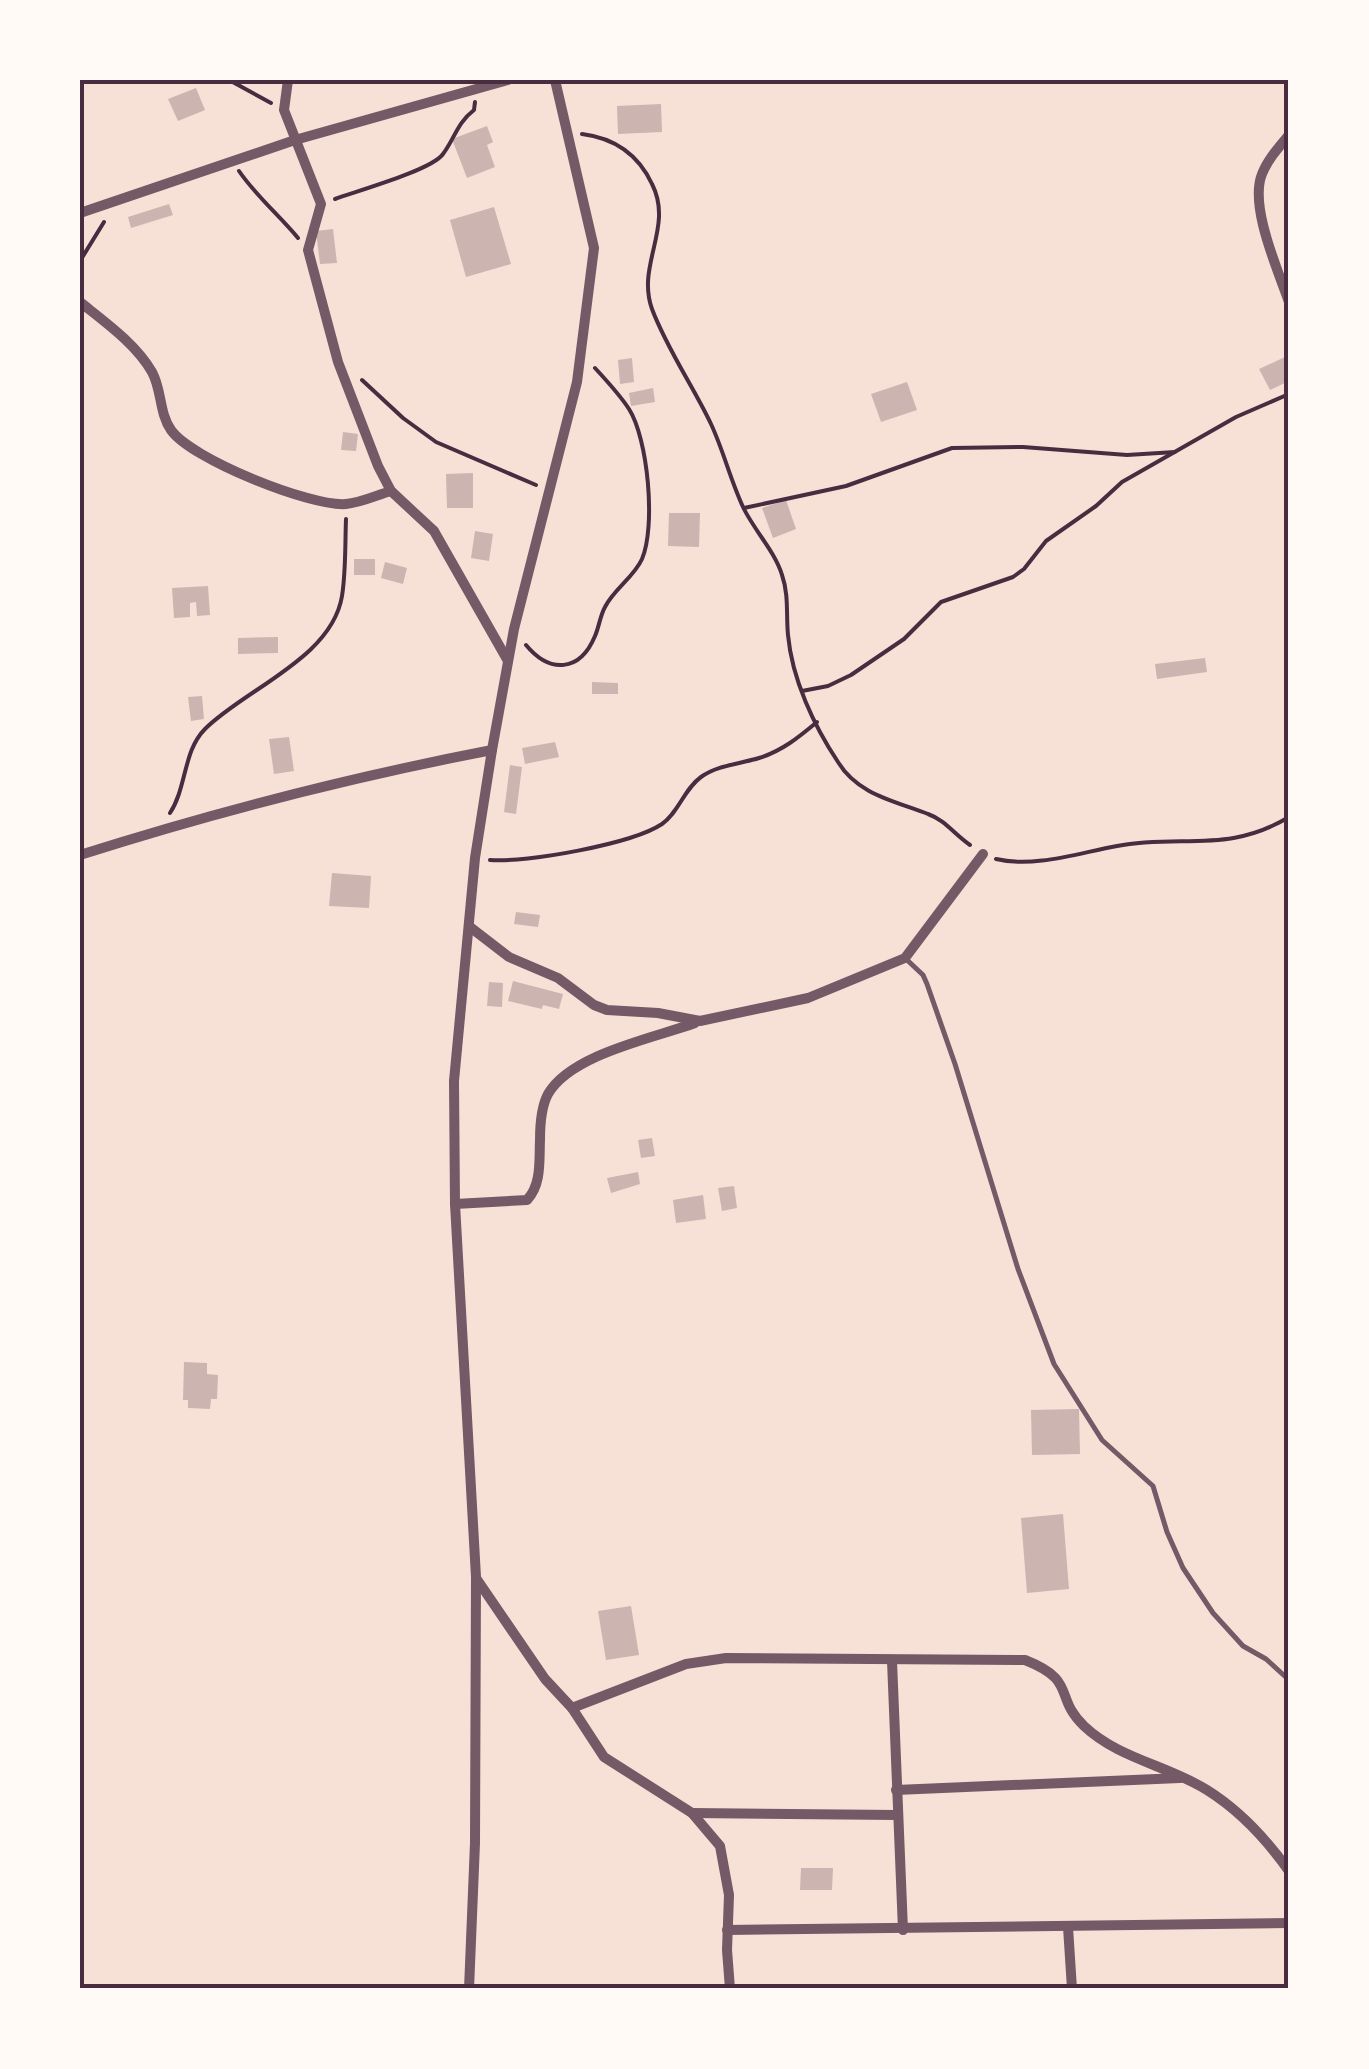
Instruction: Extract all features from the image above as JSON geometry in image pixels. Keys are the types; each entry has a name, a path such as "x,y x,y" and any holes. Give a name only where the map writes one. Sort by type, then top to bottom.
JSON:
{"street":[{"path":"288,80 284,110 322,204 308,250 338,362 391,491 434,532 508,662"},
{"path":"80,213 295,140 508,80"},
{"path":"468,1989 475,1843 476,1577 455,1204 454,1080 475,858 492,750 514,629 578,382 594,248 555,80"},
{"path":"1289,135 1262,173 1258,187 1267,235 1289,302"},
{"path":"80,302 135,349 153,374 164,418 173,434 194,452 316,500 346,504 391,491"},
{"path":"80,855 381,771 492,750"},
{"path":"455,1204 527,1200 536,1186 542,1116 551,1089 576,1066 700,1021 808,998 905,958 984,854"},
{"path":"470,927 509,957 558,978 594,1005 607,1010 700,1021"},
{"path":"476,1577 604,1757 692,1813 720,1846 729,1895 730,1989"},
{"path":"572,1708 686,1664 726,1658 1025,1660 1048,1669 1060,1681 1069,1707 1098,1738 1114,1750 1206,1789 1242,1816 1289,1871"},
{"path":"892,1660 903,1930"},
{"path":"896,1790 1182,1778"},
{"path":"692,1813 897,1815"},
{"path":"728,1930 1289,1923"},
{"path":"1068,1927 1072,1989"}],"lane":[{"path":"905,958 927,984 956,1064 1018,1269 1054,1364 1102,1440 1152,1486 1184,1568 1213,1613 1242,1646 1266,1659 1289,1680"}],"path":[{"path":"229,80 284,110"},
{"path":"322,204 418,170 442,157 463,118 474,110 476,89"},
{"path":"567,133 608,138 628,151 654,187 661,211 658,237 648,262 646,287 652,310 710,422 744,508 782,573 793,664 802,692 838,763 852,780 874,794 945,823 984,854 1006,862 1119,846 1229,840 1252,836 1289,817"},
{"path":"231,160 252,191 279,215 308,250"},
{"path":"80,260 116,202"},
{"path":"514,629 528,648 550,665 562,668 575,663 594,637 605,606 641,562 647,542 649,494 631,412 582,354"},
{"path":"338,362 436,442 508,476 549,490"},
{"path":"802,692 852,675 904,639 941,602 1019,574 1058,531 1096,506 1122,482 1236,417 1289,394"},
{"path":"744,508 846,486 952,448 1023,447 1127,455 1178,452"},
{"path":"159,831 176,804 191,749 204,729 308,651 338,613 346,504"},
{"path":"475,858 502,861 532,857 635,836 661,825 700,777 763,757 793,743 818,722"}],"building":[{"path":"196,88 205,110 178,121 168,99"},
{"path":"661,104 662,132 618,134 617,106"},
{"path":"487,126 493,142 487,145 495,167 467,178 452,139"},
{"path":"169,204 173,215 131,228 128,217"},
{"path":"494,207 511,264 466,277 450,220"},
{"path":"333,229 337,263 320,264 316,231"},
{"path":"1285,357 1289,381 1270,390 1259,369"},
{"path":"632,358 634,382 620,384 618,360"},
{"path":"907,382 917,410 881,422 871,394"},
{"path":"653,388 655,402 631,406 629,393"},
{"path":"343,432 358,434 356,451 341,450"},
{"path":"473,473 473,508 447,508 446,474"},
{"path":"786,500 796,529 773,538 762,508"},
{"path":"669,513 700,513 699,547 668,546"},
{"path":"475,531 493,534 489,561 471,558"},
{"path":"354,559 375,559 375,575 354,575"},
{"path":"385,562 407,568 403,584 381,578"},
{"path":"208,586 210,615 197,616 196,602 190,603 190,617 174,618 172,588"},
{"path":"278,637 278,653 238,654 238,638"},
{"path":"1205,658 1207,672 1157,679 1155,664"},
{"path":"592,682 618,683 618,694 592,694"},
{"path":"202,696 204,719 191,721 188,697"},
{"path":"289,737 294,771 274,774 269,739"},
{"path":"555,742 559,757 525,764 522,748"},
{"path":"510,765 522,767 516,814 504,812"},
{"path":"332,873 371,876 369,908 329,906"},
{"path":"516,912 540,915 538,927 514,924"},
{"path":"513,981 563,994 559,1009 508,1001"},
{"path":"489,982 503,983 502,1007 487,1006"},
{"path":"652,1138 655,1156 641,1158 638,1140"},
{"path":"638,1172 640,1184 611,1193 607,1178"},
{"path":"734,1186 737,1208 722,1211 718,1188"},
{"path":"703,1195 706,1219 676,1223 673,1200"},
{"path":"184,1362 207,1363 207,1374 218,1375 217,1399 211,1399 210,1409 188,1408 188,1400 183,1400"},
{"path":"1079,1409 1080,1454 1032,1455 1031,1410"},
{"path":"1063,1514 1069,1589 1027,1593 1021,1518"},
{"path":"631,1606 639,1655 606,1660 598,1611"},
{"path":"801,1868 833,1868 832,1890 800,1890"}]}
